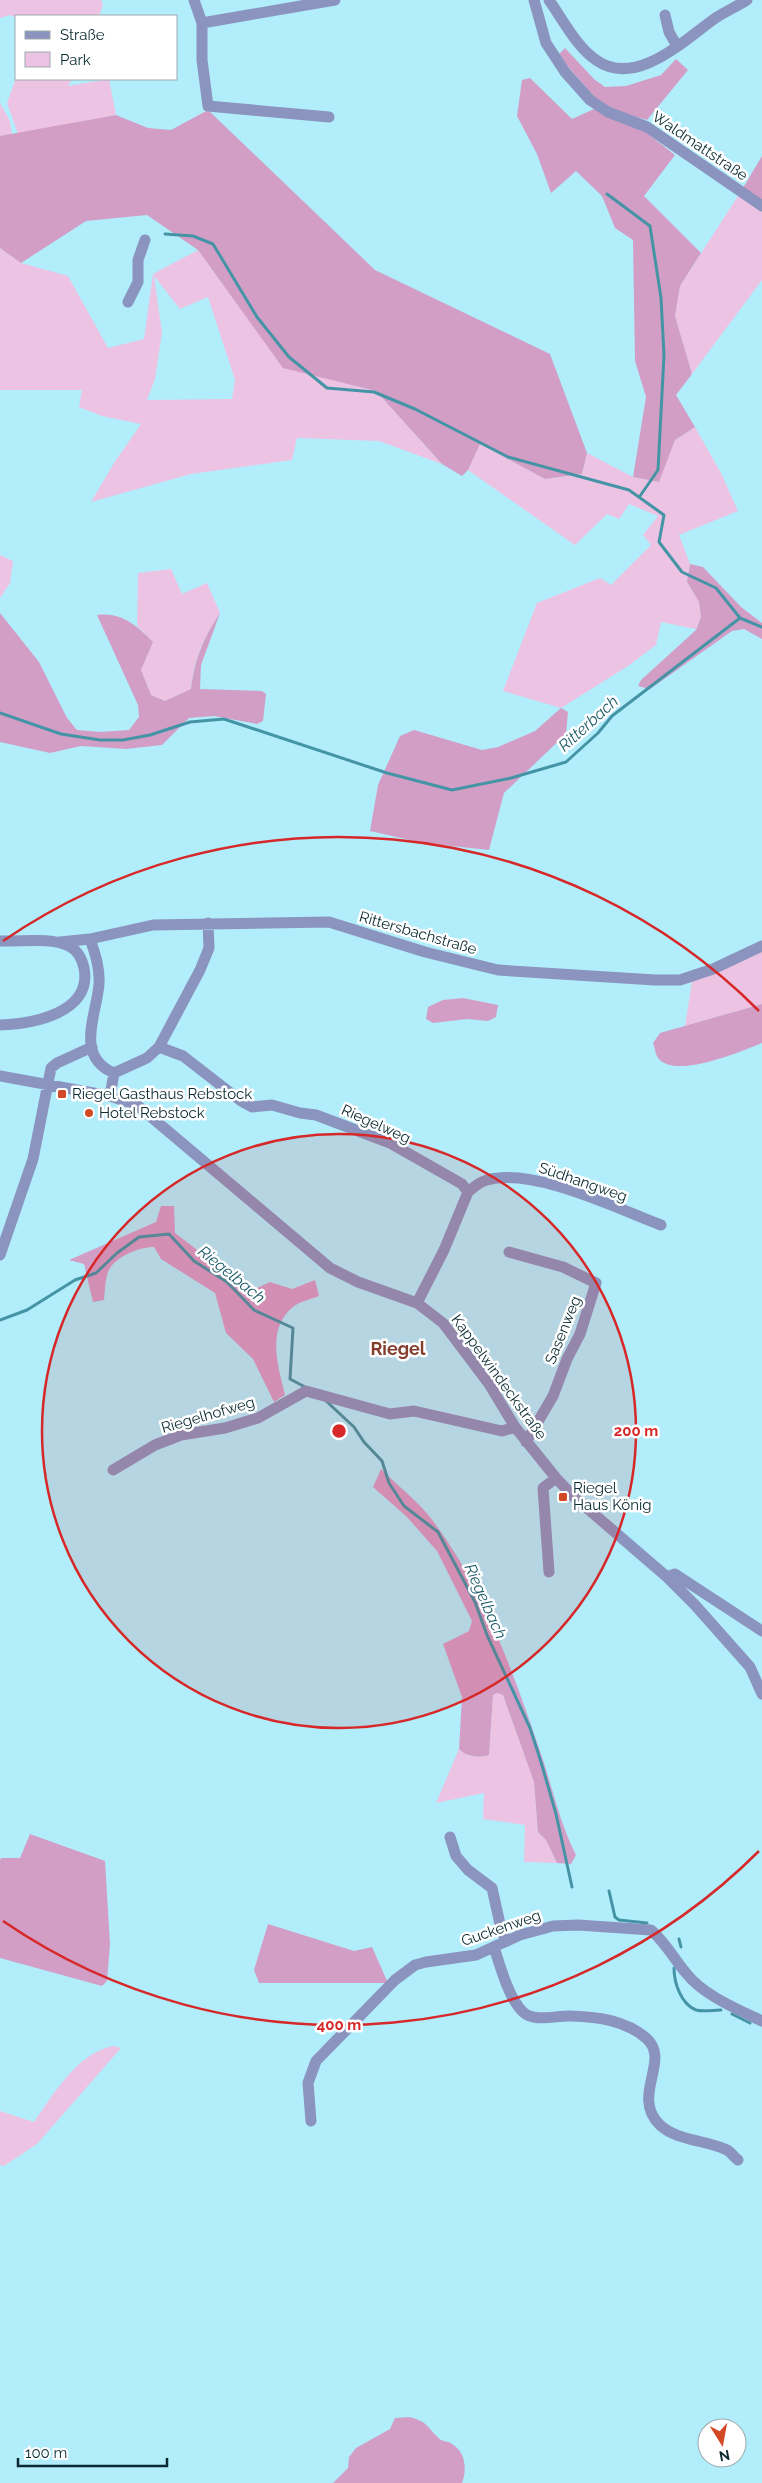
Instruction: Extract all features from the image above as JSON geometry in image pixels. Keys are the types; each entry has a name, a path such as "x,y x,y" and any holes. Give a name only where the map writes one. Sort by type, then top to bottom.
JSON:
{"street":[{"path":"194,0 202,23 202,60 208,106 329,117"},
{"path":"202,23 335,0"},
{"name":"Waldmattstraße","path":"534,0 546,43 565,72 590,100 608,112 647,127 762,206"},
{"path":"549,0 588,52 597,61 623,69 634,68 654,60 747,0"},
{"path":"665,15 668,32 677,46"},
{"path":"128,302 138,282 138,260 145,240"},
{"name":"Rittersbachstraße","path":"60,942 90,939 153,925 329,922 443,957 498,970 655,980 680,980 704,972 762,946"},
{"path":"114,1074 147,1058 159,1047 209,948 208,923"},
{"path":"90,939 97,958 99,984 90,1028 92,1047 99,1063 114,1074"},
{"path":"0,941 60,942 72,947 78,954 83,966 84,988 70,1005 39,1021 0,1025"},
{"path":"0,1255 34,1159 51,1068 57,1063 92,1047"},
{"name":"Riegelweg","path":"159,1047 183,1056 241,1101 252,1107 272,1105 300,1113 316,1115 390,1143 462,1184 468,1192"},
{"path":"110,1096 114,1074"},
{"name":"Kappelwindeckstraße","path":"0,1076 110,1096 127,1101 148,1113 270,1219 330,1268 358,1282 418,1303 444,1323 489,1384 515,1427 556,1478 573,1496 667,1577 739,1652 750,1667 762,1694"},
{"name":"Südhangweg","path":"468,1192 487,1180 500,1178 537,1179 661,1225"},
{"path":"418,1303 444,1250 468,1192"},
{"name":"Sasenweg","path":"509,1252 563,1267 596,1284 580,1334 567,1359 553,1396 526,1442"},
{"name":"Riegelhofweg","path":"113,1470 155,1445 181,1435 225,1428 258,1418 306,1391 390,1414 414,1411 502,1431 515,1427"},
{"path":"549,1572 543,1488 556,1478"},
{"path":"667,1577 675,1574 691,1582 762,1631"},
{"path":"450,1837 456,1856 468,1870 492,1888 502,1933 507,1942"},
{"name":"Guckenweg","path":"312,2121 308,2084 312,2068 395,1980 416,1965 476,1954 553,1926 651,1930 670,1951 686,1974 698,1985 762,2021"},
{"path":"494,1947 506,1983 524,2014 536,2018 570,2016 610,2019 644,2037 654,2046 656,2058 648,2105 655,2118 668,2131 729,2151 738,2160"}],"green space":[{"path":"0,0 101,0 103,5 99,15 15,15 15,18 10,15 0,18"},
{"path":"15,80 71,80 68,86 109,80 116,115 18,134 7,103"},
{"path":"0,103 10,121 12,135 0,136"},
{"path":"738,196 762,211 762,280 692,374 675,316 680,286"},
{"path":"0,248 21,263 68,276 108,348 144,339 153,274 198,250 283,367 376,391 442,464 379,441 297,438 292,460 191,474 91,502 114,463 141,424 102,416 79,407 82,390 0,390","holes":["154,276 180,309 208,297 235,380 232,399 147,400 155,379 162,333"]},
{"path":"695,427 721,473 738,511 679,535 690,564 687,582 699,602 701,617 696,629 661,622 656,645 628,666 561,708 503,691 537,603 600,578 611,585 651,545 643,535 658,516 629,504 619,519 607,514 575,545 468,470 480,444 545,479 582,474 587,453 633,477 658,482 675,440"},
{"path":"0,555 13,561 10,583 0,598"},
{"path":"171,569 182,594 207,583 220,613 200,649 194,668 191,689 165,701 151,695 141,670 153,642 137,626 138,573"},
{"path":"762,951 762,1004 685,1026 692,981"},
{"path":"497,1693 503,1695 534,1782 538,1832 546,1840 557,1863 524,1862 525,1825 483,1819 484,1793 436,1803 459,1749 473,1756 489,1755 493,1695"},
{"path":"113,2046 121,2048 37,2144 4,2166 0,2165 0,2111 34,2122 67,2076 77,2066 100,2050"}],"shaded area":[{"path":"565,48 594,79 605,87 626,86 661,75 676,59 688,70 647,120 622,113 597,100 558,55"},
{"path":"530,78 572,119 594,109 643,130 675,155 644,196 701,253 680,286 675,316 692,374 676,395 695,427 675,440 659,482 633,477 646,397 635,361 633,240 615,228 602,196 576,171 551,193 537,154 517,116 522,80"},
{"path":"208,110 375,270 550,354 587,453 582,474 545,479 480,444 468,470 462,476 442,464 376,391 283,368 198,250 147,215 86,221 21,263 0,248 0,136 116,115 148,128 171,130"},
{"path":"762,156 762,201 743,188"},
{"path":"690,564 703,567 741,607 762,623 762,639 744,629 732,631 650,689 638,686 641,680 696,630 701,617 699,602 687,582"},
{"path":"0,613 39,662 67,718 77,730 100,732 129,730 139,717 138,705 97,615 114,616 128,621 153,642 141,670 151,695 165,701 191,689 201,649 220,613 201,665 200,689 262,691 266,694 263,721 257,724 214,716 189,718 162,745 126,749 81,746 50,753 0,742"},
{"path":"561,708 568,712 566,734 504,793 489,850 423,843 370,831 378,785 400,736 414,730 482,750 498,747 535,731"},
{"path":"463,998 498,1005 496,1017 488,1021 467,1019 433,1023 426,1019 428,1007 443,1000"},
{"path":"762,1004 762,1043 725,1057 693,1065 679,1066 667,1064 658,1058 653,1043 660,1033"},
{"path":"161,1206 174,1206 175,1233 251,1291 270,1282 292,1289 315,1280 319,1296 293,1307 279,1326 276,1348 277,1360 285,1395 274,1402 253,1359 226,1333 215,1293 161,1259 154,1247 134,1251 121,1257 108,1272 104,1300 93,1302 84,1264 69,1260 156,1222"},
{"path":"381,1469 433,1521 451,1547 482,1602 519,1691 560,1817 576,1855 571,1864 557,1863 546,1840 538,1832 534,1782 503,1695 497,1693 493,1695 489,1755 473,1756 459,1749 462,1697 443,1644 469,1631 472,1621 437,1551 407,1517 373,1487"},
{"path":"30,1834 105,1861 110,1944 107,1981 102,1986 0,1958 0,1860 1,1858 20,1858"},
{"path":"268,1924 354,1951 372,1947 388,1983 259,1983 254,1970"},
{"path":"410,2417 425,2424 441,2440 457,2447 463,2456 465,2467 462,2483 333,2483 348,2468 349,2457 356,2448 390,2429 395,2418"}],"waterway":[{"path":"607,194 650,226 661,298 664,355 658,470 640,496"},
{"path":"165,234 193,236 213,244 257,317 289,357 327,388 374,392 415,409 508,457 629,490 664,515 659,542 682,572 716,588 740,618"},
{"name":"Ritterbach","path":"0,713 61,734 100,740 123,740 150,735 190,722 224,719 387,773 452,790 511,778 566,762 598,733 612,716 740,618 762,627"},
{"name":"Riegelbach","path":"0,1320 27,1310 75,1280 96,1273 117,1253 139,1237 169,1234 194,1261 227,1282 254,1310 293,1328 290,1379 305,1387"},
{"name":"Riegelbach","path":"325,1400 354,1427 364,1442 382,1461 389,1483 404,1506 438,1532 475,1602 487,1635 530,1728 556,1814 572,1887"},
{"path":"609,1891 615,1917 619,1920 647,1923"},
{"path":"679,1939 681,1947"},
{"path":"674,1968 679,1992 686,2003 699,2011 721,2010"},
{"path":"732,2014 750,2023"}],"place":[{"name":"Riegel Gasthaus Rebstock","path":"62,1094"},
{"name":"Hotel Rebstock","path":"89,1113"},
{"name":"Riegel Haus König","path":"563,1497"}],"district":[{"name":"Riegel","path":"398,1349"}]}
